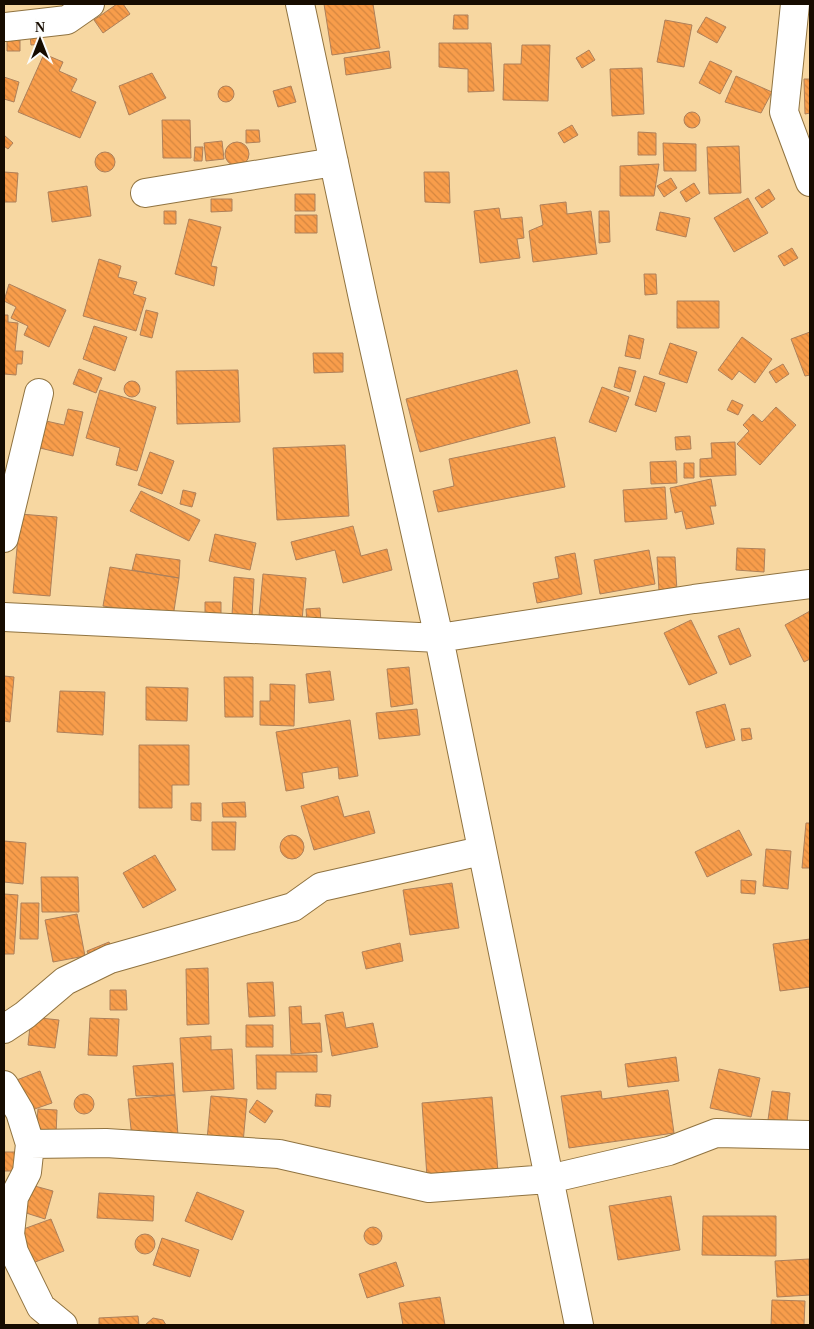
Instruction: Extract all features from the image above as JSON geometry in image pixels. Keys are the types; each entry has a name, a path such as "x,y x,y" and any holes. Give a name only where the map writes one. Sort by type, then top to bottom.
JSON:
{"street":[{"path":"6,27 67,20 90,4"},
{"path":"300,4 439,638 481,851 580,1325"},
{"path":"795,4 784,112 810,182"},
{"path":"146,192 334,162"},
{"path":"4,538 39,394"},
{"path":"4,617 439,638 694,599 810,584"},
{"path":"4,1029 65,981 110,959 293,907 321,887 481,851"},
{"path":"4,1085 20,1112 30,1144 27,1172 14,1197 10,1234 14,1252 41,1306 63,1325"},
{"path":"30,1144 106,1144 279,1154 429,1188 549,1179 669,1151 716,1133 810,1135"}],"building":[{"path":"117,4 123,4 130,14 103,33 94,20"},
{"path":"324,4 373,4 380,48 332,55"},
{"path":"454,15 468,15 468,29 453,29"},
{"path":"706,17 726,27 717,43 697,32"},
{"path":"665,20 692,25 684,67 657,62"},
{"path":"42,33 43,44 31,45 30,35"},
{"path":"7,37 20,37 20,51 7,51"},
{"path":"439,43 491,43 494,91 468,92 468,69 439,67"},
{"path":"522,45 550,45 548,101 503,100 504,64 521,64"},
{"path":"589,50 595,60 582,68 576,58"},
{"path":"389,51 391,68 346,75 344,58"},
{"path":"44,54 63,62 59,71 77,79 71,91 96,102 80,138 18,112"},
{"path":"710,61 732,71 720,94 699,83"},
{"path":"642,68 644,114 612,116 610,69"},
{"path":"152,73 166,98 129,115 119,86"},
{"path":"736,76 772,92 761,113 725,102"},
{"path":"4,77 19,82 14,102 4,99"},
{"path":"804,79 810,79 810,113 805,114"},
{"path":"223,86 229,86 234,91 232,100 223,102 218,97 218,91"},
{"path":"291,86 296,102 278,107 273,91"},
{"path":"692,112 700,120 692,128 684,120"},
{"path":"162,120 190,120 191,158 163,158"},
{"path":"572,125 578,135 564,143 558,133"},
{"path":"246,130 259,130 260,142 246,143"},
{"path":"638,132 656,133 656,155 638,155"},
{"path":"4,135 13,143 8,149 4,146"},
{"path":"222,141 224,159 206,161 204,143"},
{"path":"237,142 245,146 249,154 245,162 237,166 229,162 225,154 229,146"},
{"path":"663,143 696,144 696,171 664,171"},
{"path":"739,146 741,193 709,194 707,147"},
{"path":"195,147 203,147 202,161 194,161"},
{"path":"105,152 112,155 115,162 112,169 105,172 98,169 95,162 98,155"},
{"path":"659,164 654,196 620,196 620,166"},
{"path":"4,172 18,173 16,202 4,202"},
{"path":"424,172 449,172 450,203 425,202"},
{"path":"671,178 677,188 664,197 657,186"},
{"path":"694,183 700,193 686,202 680,192"},
{"path":"87,186 91,216 52,222 48,192"},
{"path":"769,189 775,199 762,208 755,198"},
{"path":"295,194 315,194 315,211 295,211"},
{"path":"748,198 768,233 734,252 714,218"},
{"path":"211,199 232,199 232,211 211,212"},
{"path":"566,202 567,214 591,211 597,254 533,262 529,231 543,225 540,205"},
{"path":"499,208 501,219 522,217 524,238 517,239 520,258 480,263 474,211"},
{"path":"164,211 176,211 176,224 164,224"},
{"path":"599,211 609,211 610,242 599,243"},
{"path":"660,212 690,218 686,237 656,230"},
{"path":"295,215 317,215 317,233 295,233"},
{"path":"189,219 221,227 211,266 217,267 214,286 175,274"},
{"path":"792,248 798,258 784,266 778,256"},
{"path":"99,259 121,266 118,277 137,282 133,294 146,298 136,331 83,316"},
{"path":"644,274 656,274 657,294 645,295"},
{"path":"9,284 66,310 49,347 24,335 28,326 11,318 16,307 4,301"},
{"path":"677,301 719,301 719,328 677,328"},
{"path":"146,310 158,313 152,338 140,335"},
{"path":"4,315 8,315 8,322 18,323 15,351 23,351 22,364 17,364 16,375 4,374"},
{"path":"94,326 127,337 115,371 83,359"},
{"path":"810,332 810,375 805,376 791,339"},
{"path":"629,335 644,339 640,359 625,356"},
{"path":"742,337 772,359 755,383 739,371 732,380 718,370"},
{"path":"670,343 697,352 687,383 659,374"},
{"path":"313,353 343,353 343,372 314,373"},
{"path":"783,364 789,374 776,383 769,372"},
{"path":"619,367 636,371 630,392 614,387"},
{"path":"79,369 102,378 96,393 73,384"},
{"path":"238,370 240,422 177,424 176,371"},
{"path":"517,370 530,423 420,452 406,399"},
{"path":"644,376 665,383 656,412 635,405"},
{"path":"129,381 135,381 140,386 138,395 129,397 124,392 124,386"},
{"path":"602,387 629,397 616,432 589,422"},
{"path":"100,390 156,407 137,471 116,465 120,448 86,438"},
{"path":"732,400 743,405 738,415 727,410"},
{"path":"776,407 796,425 760,465 737,444 749,431 743,425 753,414 762,422"},
{"path":"68,409 83,412 73,456 40,448 46,421 64,425"},
{"path":"690,436 691,449 676,450 675,437"},
{"path":"555,437 565,487 438,512 433,491 454,486 449,459"},
{"path":"735,442 736,475 700,477 700,459 712,458 711,443"},
{"path":"345,445 349,516 277,520 273,448"},
{"path":"150,452 174,461 162,494 138,485"},
{"path":"676,461 677,483 651,484 650,462"},
{"path":"684,463 694,463 694,478 684,478"},
{"path":"711,479 716,506 710,506 714,524 686,529 682,511 675,513 670,488"},
{"path":"665,487 667,519 625,522 623,490"},
{"path":"183,490 196,493 192,507 180,504"},
{"path":"141,491 200,520 189,541 130,511"},
{"path":"20,514 57,517 50,596 13,593"},
{"path":"353,526 361,556 387,549 392,570 343,583 335,550 296,560 291,542"},
{"path":"215,534 256,543 250,570 209,561"},
{"path":"737,548 765,549 764,572 736,570"},
{"path":"649,550 655,584 600,594 594,560"},
{"path":"575,553 582,594 537,603 533,583 559,578 555,557"},
{"path":"136,554 180,560 179,578 132,570"},
{"path":"657,557 675,557 677,591 659,591"},
{"path":"110,567 179,578 173,617 103,606"},
{"path":"263,574 306,578 302,620 259,616"},
{"path":"234,577 254,579 252,617 232,616"},
{"path":"205,602 221,602 221,616 205,616"},
{"path":"320,608 321,622 307,623 306,609"},
{"path":"810,611 810,659 804,662 785,625"},
{"path":"691,620 717,673 689,685 664,633"},
{"path":"739,628 751,656 730,665 718,636"},
{"path":"409,667 413,704 391,707 387,669"},
{"path":"330,671 334,700 309,703 306,674"},
{"path":"4,676 14,677 10,722 4,721"},
{"path":"224,677 253,677 253,717 225,717"},
{"path":"270,684 295,685 294,726 260,725 260,701 270,701"},
{"path":"146,687 188,688 187,721 146,720"},
{"path":"60,691 105,692 103,735 57,732"},
{"path":"725,704 735,740 706,748 696,712"},
{"path":"417,709 420,735 379,739 376,713"},
{"path":"350,720 358,776 339,779 338,767 302,773 304,788 286,791 276,732"},
{"path":"750,728 752,739 742,741 741,729"},
{"path":"139,745 189,745 189,785 172,785 172,808 139,808"},
{"path":"338,796 344,817 369,811 375,833 314,850 301,806"},
{"path":"245,802 246,817 223,817 222,803"},
{"path":"191,803 201,803 201,821 191,820"},
{"path":"212,822 236,822 235,850 212,850"},
{"path":"806,823 810,823 810,868 802,868"},
{"path":"739,830 752,855 707,877 695,852"},
{"path":"292,835 297,836 303,842 303,852 297,858 292,859 287,858 281,852 280,847 281,842 287,836"},
{"path":"4,841 26,843 23,884 4,882"},
{"path":"766,849 791,851 788,889 763,886"},
{"path":"155,855 176,890 143,908 123,873"},
{"path":"41,877 78,877 79,912 42,912"},
{"path":"741,880 756,881 755,894 741,893"},
{"path":"452,883 459,928 410,935 403,890"},
{"path":"4,894 18,895 14,954 4,954"},
{"path":"21,903 39,903 38,939 20,939"},
{"path":"77,914 85,956 53,962 45,920"},
{"path":"810,939 810,987 780,991 773,944"},
{"path":"109,942 114,953 92,963 87,951"},
{"path":"400,943 403,961 366,969 362,952"},
{"path":"208,968 209,1024 187,1025 186,969"},
{"path":"273,982 275,1016 249,1017 247,983"},
{"path":"110,990 126,990 127,1010 110,1010"},
{"path":"301,1006 302,1024 320,1023 322,1052 291,1054 289,1007"},
{"path":"343,1012 346,1028 373,1023 378,1047 332,1056 325,1015"},
{"path":"31,1017 59,1020 55,1048 28,1045"},
{"path":"90,1018 119,1019 117,1056 88,1055"},
{"path":"246,1025 273,1025 273,1047 246,1047"},
{"path":"211,1036 211,1050 232,1049 234,1089 183,1092 180,1038"},
{"path":"256,1055 317,1055 317,1072 276,1072 276,1089 257,1089"},
{"path":"676,1057 679,1081 628,1087 625,1064"},
{"path":"173,1063 175,1095 136,1096 133,1066"},
{"path":"719,1069 760,1078 751,1117 710,1108"},
{"path":"40,1071 52,1103 26,1112 14,1081"},
{"path":"668,1090 674,1133 569,1148 561,1096 601,1091 602,1099"},
{"path":"772,1091 790,1093 787,1122 768,1120"},
{"path":"84,1094 91,1097 94,1104 91,1111 84,1114 77,1111 74,1104 77,1097"},
{"path":"316,1094 331,1095 330,1107 315,1106"},
{"path":"175,1095 178,1135 132,1139 128,1099"},
{"path":"211,1096 247,1099 243,1143 207,1140"},
{"path":"492,1097 498,1172 427,1177 422,1103"},
{"path":"257,1100 273,1111 265,1123 249,1112"},
{"path":"38,1109 57,1110 56,1136 36,1134"},
{"path":"4,1152 21,1152 20,1171 4,1171"},
{"path":"31,1185 53,1191 45,1219 23,1212"},
{"path":"197,1192 244,1211 232,1240 185,1221"},
{"path":"99,1193 154,1196 153,1221 97,1218"},
{"path":"671,1196 680,1250 618,1260 609,1206"},
{"path":"703,1216 776,1216 776,1256 702,1255"},
{"path":"51,1219 64,1251 30,1264 18,1231"},
{"path":"369,1227 377,1227 382,1232 380,1243 369,1245 364,1240 364,1232"},
{"path":"145,1234 152,1237 155,1244 152,1251 145,1254 138,1251 135,1244 138,1237"},
{"path":"162,1238 199,1250 190,1277 153,1265"},
{"path":"809,1259 810,1295 777,1297 775,1261"},
{"path":"396,1262 404,1286 367,1298 359,1274"},
{"path":"440,1297 445,1325 403,1325 399,1303"},
{"path":"772,1300 805,1301 804,1325 771,1325"},
{"path":"138,1316 139,1325 99,1325 99,1318"},
{"path":"153,1318 163,1320 166,1325 145,1325"}]}
